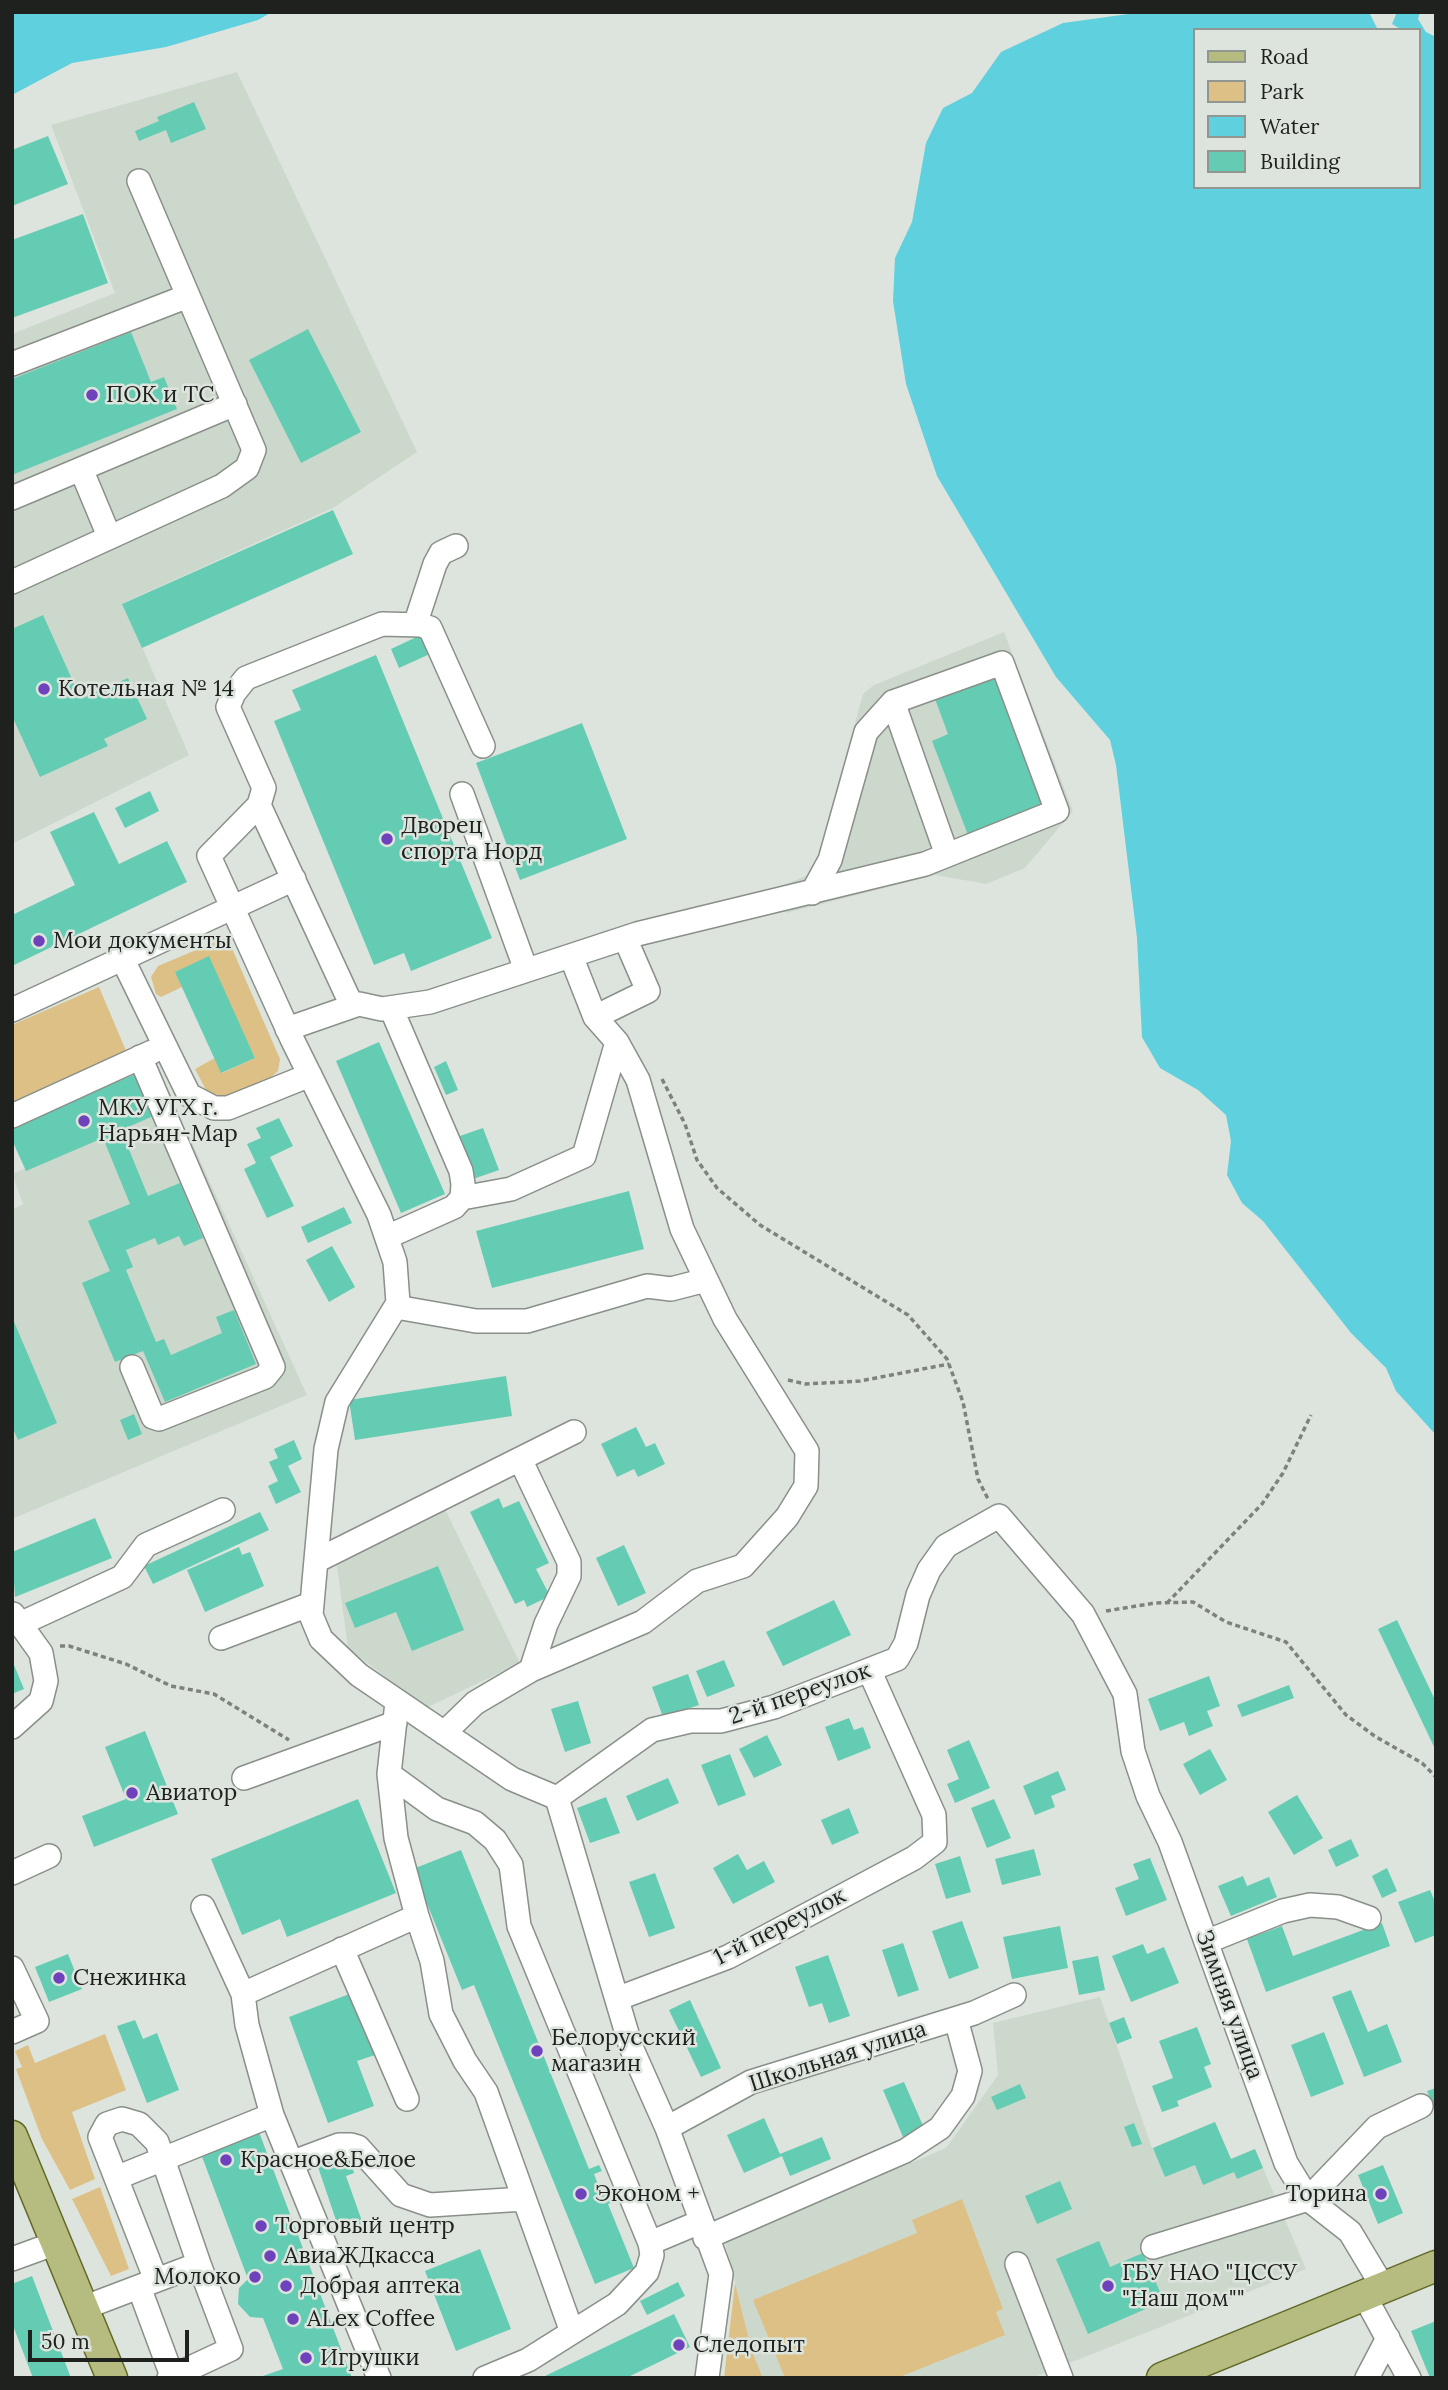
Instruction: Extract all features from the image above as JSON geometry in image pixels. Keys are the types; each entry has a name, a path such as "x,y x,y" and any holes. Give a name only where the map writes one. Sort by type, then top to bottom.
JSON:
{"main road":[{"path":"12,2136 112,2378"},
{"path":"1161,2378 1436,2266"}],"street":[{"path":"12,582 222,486 247,468 254,450 139,181"},
{"path":"12,364 188,296"},
{"path":"12,498 235,404"},
{"path":"81,469 109,536"},
{"path":"415,625 435,564 441,553 456,546"},
{"path":"483,746 430,628 415,625 382,624 246,678 234,693 228,707 264,788 259,805 209,856 387,1237 395,1262 398,1303 337,1402 326,1449 311,1615 321,1639 396,1713 443,1733 512,1779 556,1798 631,2047 667,2127 721,2274 702,2375"},
{"path":"290,1034 359,1004 382,1009 430,1002 625,938 812,892 925,864 1056,811 1002,663 893,702 866,732 830,860 812,892"},
{"path":"893,702 947,855"},
{"path":"462,794 526,970"},
{"path":"259,805 352,1006"},
{"path":"12,1010 294,879"},
{"path":"595,1017 648,991 625,938"},
{"path":"443,1733 475,1703 531,1670 643,1622 696,1581 743,1566 787,1517 806,1486 807,1451 725,1319 706,1280 678,1218 638,1080 617,1042 595,1017 571,956"},
{"path":"122,958 189,1095 214,1108 228,1108 310,1075"},
{"path":"391,1008 461,1171 462,1198"},
{"path":"387,1237 454,1207 462,1198 511,1189 584,1156 617,1042"},
{"path":"12,1116 165,1046"},
{"path":"132,1367 153,1417 159,1419 265,1377 273,1367 140,1057"},
{"path":"396,1307 476,1321 527,1321 647,1286 671,1289 706,1280"},
{"path":"316,1561 573,1432"},
{"path":"520,1459 569,1562 569,1576 546,1624 531,1670"},
{"path":"12,1727 41,1701 46,1681 37,1647 17,1618 121,1577 146,1545 223,1510"},
{"name":"Зимняя улица","path":"999,1516 1083,1614 1125,1694 1133,1751 1148,1796 1170,1842 1286,2163 1308,2199 1350,2232 1374,2291 1388,2339 1409,2378"},
{"name":"2-й переулок","path":"556,1798 652,1730 690,1721 721,1721 774,1707 870,1672 897,1659 906,1643 918,1595 929,1570 946,1546 999,1516"},
{"path":"221,1638 312,1604"},
{"name":"1-й переулок","path":"618,1998 728,1957 914,1858 935,1842 934,1815 870,1672"},
{"path":"244,1778 303,1756 396,1713"},
{"path":"396,1713 389,1774 396,1838 416,1916 432,1961 441,2014 464,2061 486,2092 572,2332"},
{"path":"389,1774 437,1809 475,1823 495,1840 511,1865 519,1926 650,2243 652,2255 647,2272 634,2289 528,2360 485,2378"},
{"path":"12,1873 49,1856"},
{"path":"1206,1942 1283,1911 1310,1905 1338,1907 1369,1918"},
{"path":"203,1907 243,1994 247,2025 272,2115 379,2378"},
{"path":"243,1994 416,1916"},
{"path":"342,1950 407,2099"},
{"path":"12,1968 37,2021 12,2032"},
{"name":"Школьная улица","path":"667,2127 751,2082 956,2019 1014,1995"},
{"path":"650,2243 703,2230 905,2151 940,2127 962,2096 970,2071 956,2019"},
{"path":"1153,2247 1308,2199 1377,2127 1421,2106"},
{"path":"116,2178 272,2115"},
{"path":"122,2119 139,2124 157,2142 163,2160 231,2349 171,2377 148,2283 116,2178 100,2137 107,2124 122,2119"},
{"path":"291,2163 339,2145 351,2145 358,2147 401,2195 430,2205 524,2199"},
{"path":"12,2259 56,2243"},
{"path":"83,2308 200,2264"},
{"path":"1017,2264 1061,2378"},
{"path":"1367,2378 1388,2339"}],"path":[{"path":"659,1076 685,1124 696,1160 717,1188 760,1225 908,1315 949,1364 963,1402 978,1479 999,1516"},
{"path":"759,1373 806,1384 901,1376 949,1364"},
{"path":"1167,1603 1262,1504 1283,1473 1311,1415"},
{"path":"1083,1614 1193,1602 1226,1622 1286,1642 1346,1715 1376,1737 1422,1763 1436,1777"},
{"path":"37,1647 69,1646 126,1664 171,1686 214,1694 287,1738 303,1756"}],"shaded area":[{"path":"237,72 417,452 333,508 123,603 189,755 12,844 12,334 115,293 51,125"},
{"path":"1004,632 1073,811 1025,868 986,884 936,875 786,913 779,887 808,875 816,865 863,694 874,685"},
{"path":"156,1115 169,1143 188,1134 307,1395 12,1519 12,1210 23,1204 12,1174"},
{"path":"444,1507 520,1663 426,1708 348,1648 336,1559"},
{"path":"1100,1997 1152,2148 1215,2122 1231,2159 1255,2149 1306,2269 1032,2378 763,2378 752,2351 725,2242 946,2148 998,2075 993,2023"}],"green space":[{"path":"227,937 280,1059 278,1071 269,1079 232,1095 221,1096 207,1092 195,1069 215,1058 222,1073 255,1058 208,957 176,972 182,987 161,997 156,994 151,977 158,966"},
{"path":"99,987 127,1053 12,1103 12,1025"},
{"path":"105,2034 126,2090 72,2112 95,2179 70,2190 42,2139 16,2069 22,2067 15,2051 28,2045 35,2063"},
{"path":"100,2187 129,2269 111,2276 72,2199"},
{"path":"962,2199 1003,2309 996,2312 1005,2335 897,2378 785,2378 753,2300 917,2233 912,2220"},
{"path":"735,2283 752,2351 763,2378 724,2378"}],"water":[{"path":"12,12 272,12 258,20 166,47 72,63 12,95"},
{"path":"1143,12 1370,14 1377,28 1192,28 1192,189 1420,189 1420,28 1399,28 1392,24 1397,12 1420,12 1418,19 1426,32 1436,37 1436,1435 1396,1391 1386,1368 1351,1333 1263,1221 1242,1203 1227,1175 1231,1141 1226,1115 1198,1090 1160,1068 1142,1037 1137,938 1116,765 1110,740 1056,677 937,476 906,384 893,301 895,258 912,222 926,143 943,108 972,93 1001,52 1063,23"}],"building":[{"path":"194,102 206,129 171,143 166,130 139,141 135,131 159,121 157,117"},
{"path":"48,136 68,184 12,206 12,150"},
{"path":"83,214 108,283 12,318 12,240"},
{"path":"308,329 361,432 301,463 249,360"},
{"name":"ПОК и ТС","path":"131,332 151,382 164,377 177,409 12,475 12,379"},
{"path":"333,510 353,554 142,648 122,604"},
{"name":"Котельная № 14","path":"43,615 81,699 128,678 147,719 104,739 108,746 40,777 12,716 12,629"},
{"path":"423,634 432,653 399,668 391,649"},
{"name":"Дворец спорта Норд","path":"376,655 492,938 411,971 404,953 374,965 274,721 301,710 292,690"},
{"path":"995,676 1044,806 968,835 932,741 948,734 935,699"},
{"path":"582,723 627,839 520,880 476,763"},
{"path":"150,791 159,811 125,828 115,808"},
{"path":"94,812 119,864 167,841 187,882 12,966 12,915 75,885 50,832"},
{"path":"209,956 255,1058 221,1073 175,972"},
{"path":"379,1042 445,1194 401,1213 336,1061"},
{"path":"446,1061 458,1090 446,1095 434,1067"},
{"path":"138,1073 156,1115 121,1130 148,1196 180,1183 203,1238 184,1246 179,1236 158,1245 155,1238 126,1250 133,1267 126,1270 156,1342 164,1339 171,1355 222,1333 216,1317 234,1310 256,1364 165,1402 143,1351 115,1362 82,1283 110,1271 88,1221 130,1204 103,1138 26,1171 12,1140 12,1126"},
{"path":"279,1118 293,1146 270,1157 294,1206 267,1218 244,1169 256,1163 247,1144 261,1138 256,1128"},
{"path":"483,1128 499,1170 473,1179 457,1137"},
{"path":"629,1191 644,1249 492,1288 476,1231"},
{"path":"344,1207 352,1223 308,1243 301,1227"},
{"path":"332,1246 355,1287 329,1302 306,1260"},
{"path":"12,1317 57,1423 18,1440 12,1426"},
{"path":"506,1376 512,1416 355,1440 349,1400"},
{"path":"134,1414 142,1434 128,1440 120,1420"},
{"path":"636,1427 646,1447 655,1443 665,1464 638,1477 634,1469 617,1477 601,1444"},
{"path":"294,1440 302,1459 288,1466 301,1492 276,1504 268,1486 278,1481 269,1462 278,1458 274,1449"},
{"path":"499,1498 503,1508 519,1501 549,1563 536,1569 550,1596 527,1607 524,1600 515,1604 470,1512"},
{"path":"260,1512 269,1530 153,1584 144,1566"},
{"path":"95,1518 112,1558 15,1597 12,1552"},
{"path":"624,1545 646,1593 618,1606 596,1558"},
{"path":"239,1547 242,1555 250,1552 264,1586 205,1612 187,1570"},
{"path":"438,1566 464,1630 412,1651 396,1612 355,1628 345,1603"},
{"path":"834,1600 851,1635 783,1666 766,1632"},
{"path":"1397,1620 1436,1702 1436,1751 1378,1629"},
{"path":"12,1660 24,1689 12,1694"},
{"path":"724,1660 735,1686 707,1697 696,1671"},
{"path":"688,1674 699,1705 663,1717 652,1687"},
{"path":"1209,1676 1220,1706 1207,1711 1213,1726 1189,1736 1184,1722 1160,1731 1148,1699"},
{"path":"1289,1685 1294,1698 1242,1717 1237,1705"},
{"path":"578,1701 591,1743 565,1752 551,1709"},
{"path":"849,1718 854,1730 863,1727 871,1748 838,1761 825,1727"},
{"path":"145,1731 178,1814 94,1847 82,1816 126,1799 105,1747"},
{"path":"767,1735 782,1765 754,1778 739,1749"},
{"path":"969,1740 990,1788 955,1803 947,1784 959,1779 947,1750"},
{"path":"1210,1749 1227,1780 1200,1795 1183,1764"},
{"path":"730,1754 746,1795 718,1806 701,1765"},
{"path":"1058,1771 1066,1790 1051,1796 1055,1807 1035,1815 1023,1786"},
{"path":"668,1778 679,1803 637,1821 626,1796"},
{"path":"1297,1795 1323,1838 1294,1855 1268,1812"},
{"path":"606,1797 620,1833 590,1843 577,1808"},
{"path":"358,1799 396,1893 287,1937 280,1919 242,1935 211,1859"},
{"path":"994,1799 1011,1838 987,1848 971,1808"},
{"path":"849,1808 859,1833 832,1845 821,1820"},
{"path":"1351,1839 1359,1856 1336,1867 1328,1850"},
{"path":"1034,1849 1041,1875 1002,1885 995,1859"},
{"path":"461,1850 589,2169 599,2165 602,2171 594,2174 601,2192 611,2188 617,2201 608,2204 634,2268 595,2284 474,1985 462,1990 413,1869"},
{"path":"738,1854 747,1870 764,1861 775,1882 733,1904 713,1868"},
{"path":"960,1856 971,1892 946,1899 935,1864"},
{"path":"1150,1858 1167,1900 1126,1916 1115,1888 1139,1879 1133,1864"},
{"path":"1387,1868 1397,1891 1382,1898 1372,1876"},
{"path":"655,1873 675,1928 649,1937 629,1882"},
{"path":"1243,1876 1247,1886 1269,1877 1277,1897 1231,1916 1218,1886"},
{"path":"1430,1890 1436,1904 1436,1935 1415,1943 1398,1902"},
{"path":"962,1921 979,1968 949,1979 932,1931"},
{"path":"1382,1923 1390,1946 1266,1992 1247,1939 1282,1926 1293,1956"},
{"path":"1060,1926 1068,1968 1012,1979 1003,1937"},
{"path":"903,1943 919,1990 898,1997 882,1950"},
{"path":"1143,1944 1147,1954 1164,1947 1179,1983 1131,2002 1112,1956"},
{"path":"68,1954 82,1989 49,2002 35,1967"},
{"path":"828,1955 850,2016 829,2023 822,2003 809,2007 795,1967"},
{"path":"1098,1956 1105,1990 1079,1995 1072,1961"},
{"path":"1351,1990 1368,2032 1387,2024 1402,2062 1364,2077 1332,1997"},
{"path":"352,1993 375,2055 357,2061 374,2106 328,2123 289,2017"},
{"path":"690,2000 721,2068 701,2077 669,2010"},
{"path":"1124,2017 1132,2038 1117,2044 1109,2023"},
{"path":"135,2020 143,2039 157,2033 179,2090 147,2103 117,2026"},
{"path":"1197,2027 1211,2064 1204,2067 1212,2087 1177,2101 1179,2106 1162,2112 1152,2086 1173,2078 1159,2041"},
{"path":"1324,2032 1344,2084 1311,2097 1291,2045"},
{"path":"904,2082 924,2128 903,2137 883,2090"},
{"path":"1020,2084 1026,2098 997,2110 991,2097"},
{"path":"1436,2088 1436,2112 1427,2091"},
{"path":"764,2118 780,2154 822,2137 831,2159 790,2176 782,2156 744,2173 727,2135"},
{"path":"1215,2122 1231,2159 1255,2149 1263,2168 1237,2179 1234,2172 1203,2185 1195,2165 1165,2177 1153,2148"},
{"path":"1134,2123 1142,2144 1132,2147 1124,2127"},
{"name":"Торговый центр","path":"259,2132 352,2378 260,2377 283,2369 263,2318 250,2317 238,2304 239,2288 248,2279 201,2154"},
{"path":"348,2154 354,2173 346,2176 363,2224 340,2232 317,2164"},
{"name":"Торина","path":"1383,2165 1403,2213 1378,2224 1358,2175"},
{"path":"1060,2181 1072,2209 1037,2224 1025,2196"},
{"path":"1099,2241 1110,2267 1143,2253 1164,2301 1088,2334 1056,2259"},
{"path":"480,2249 511,2329 456,2351 425,2271"},
{"path":"32,2276 71,2378 33,2378 12,2323 12,2284"},
{"path":"678,2282 685,2296 647,2315 640,2301"},
{"path":"674,2314 690,2347 626,2378 541,2378"},
{"path":"1436,2321 1436,2378 1430,2378 1411,2331"}],"place":[{"name":"ПОК и ТС","path":"92,395"},
{"name":"Котельная № 14","path":"44,689"},
{"name":"Дворец спорта Норд","path":"387,839"},
{"name":"Мои документы","path":"39,941"},
{"name":"МКУ УГХ г. Нарьян-Мар","path":"84,1121"},
{"name":"Авиатор","path":"132,1793"},
{"name":"Снежинка","path":"59,1978"},
{"name":"Белорусский магазин","path":"537,2051"},
{"name":"Красное&Белое","path":"226,2160"},
{"name":"Эконом +","path":"581,2194"},
{"name":"Торина","path":"1381,2194"},
{"name":"Торговый центр","path":"261,2226"},
{"name":"АвиаЖДкасса","path":"270,2256"},
{"name":"Молоко","path":"255,2277"},
{"name":"Добрая аптека","path":"286,2286"},
{"name":"ГБУ НАО \"ЦССУ \"Наш дом\"\"","path":"1108,2286"},
{"name":"ALex Coffee","path":"293,2319"},
{"name":"Следопыт","path":"679,2345"},
{"name":"Игрушки","path":"306,2358"}]}
